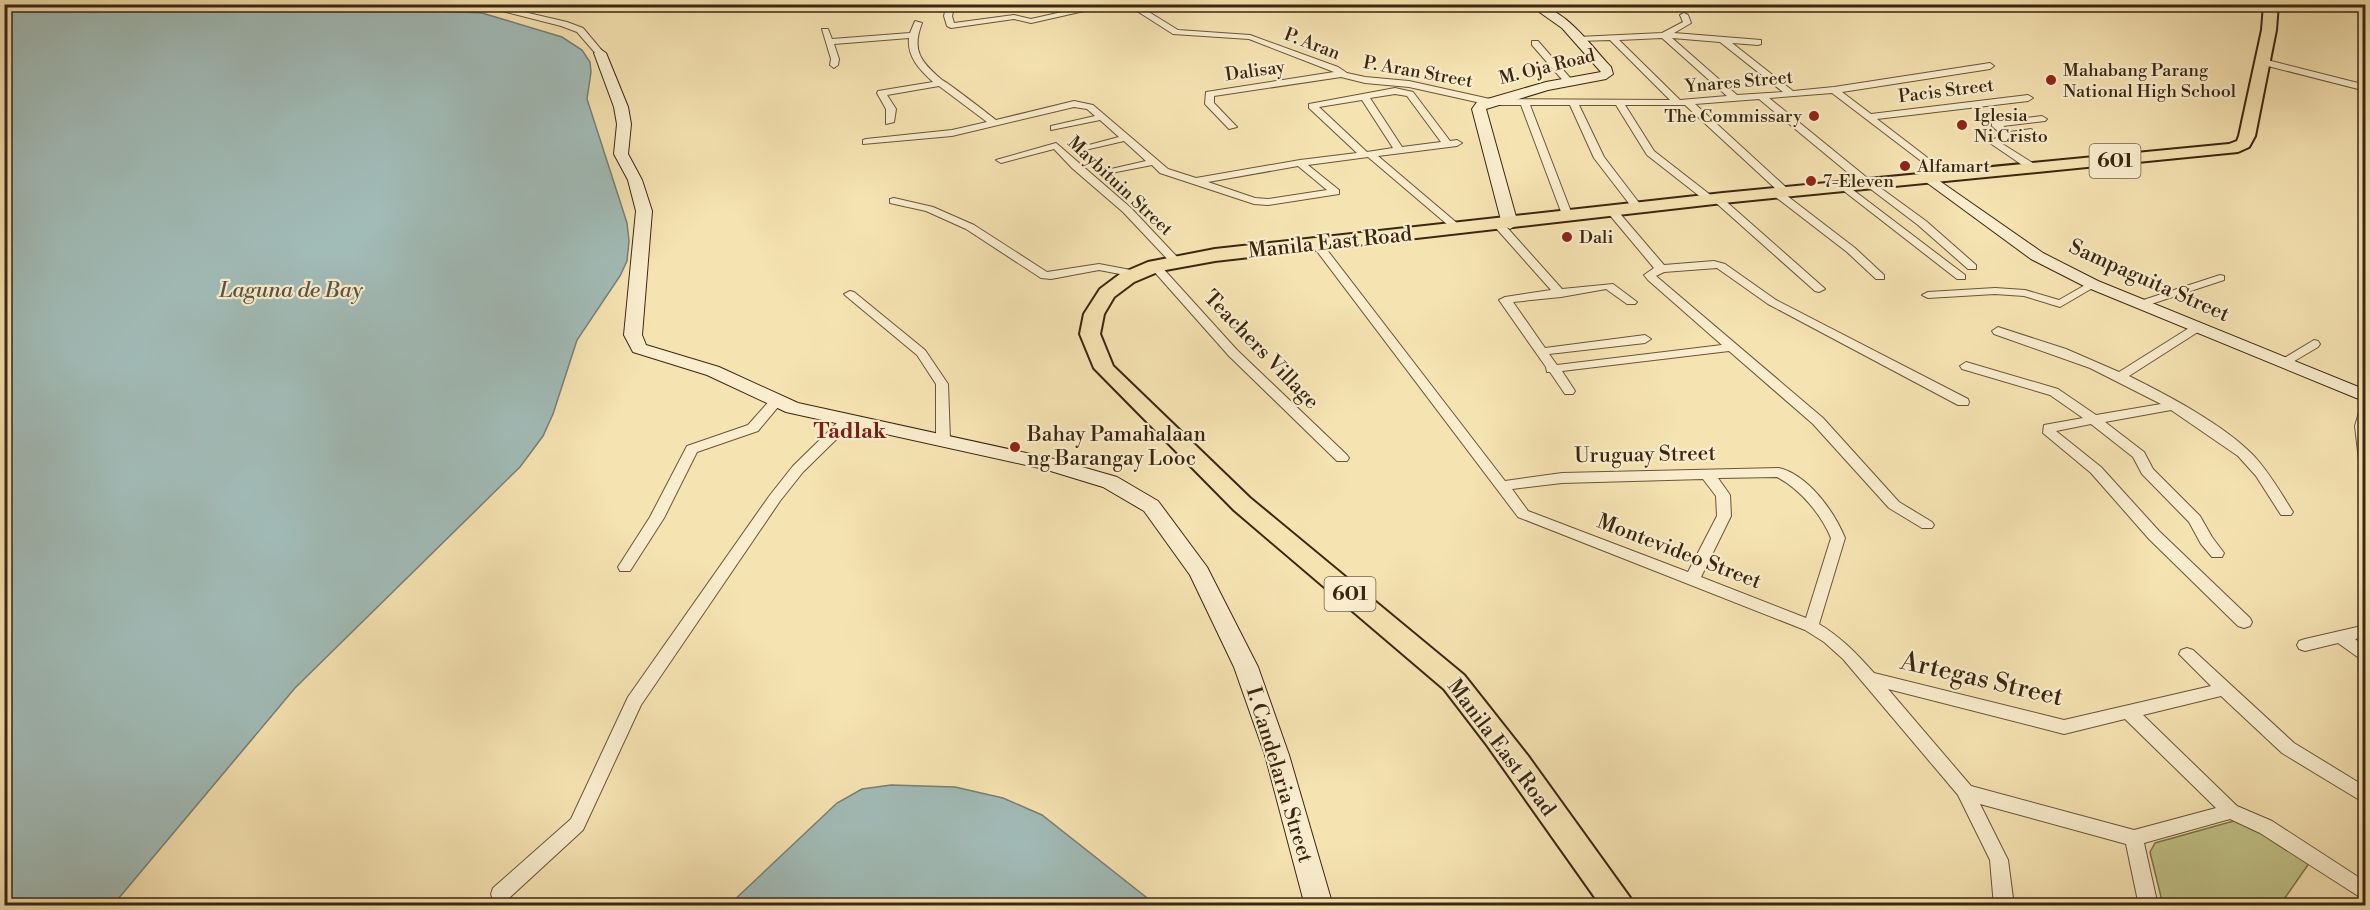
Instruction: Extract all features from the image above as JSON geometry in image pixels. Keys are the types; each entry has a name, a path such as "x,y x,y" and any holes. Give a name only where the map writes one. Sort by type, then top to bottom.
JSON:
{"main road":[{"name":"Manila East Road","path":"1620,906 1564,833 1480,713 1454,682 1242,504 1104,368 1090,334 1094,314 1107,293 1146,270 1176,262 1714,199 2220,150 2243,144 2263,62 2271,4"}],"street":[{"path":"428,4 446,9 498,8 564,24 580,30 600,54"},
{"path":"951,4 948,16 951,26 1014,17 1030,21 1111,4"},
{"name":"P. Aran","path":"1130,4 1176,32 1250,37 1335,69 1344,76"},
{"name":"M. Oja Road","path":"1504,224 1479,109 1490,102 1607,74 1606,67 1566,26 1533,4"},
{"path":"2350,4 2366,8"},
{"path":"1664,35 1687,23 1684,15"},
{"path":"918,23 914,35 915,56 943,83 994,123"},
{"path":"825,31 836,59 834,65"},
{"path":"829,42 914,35"},
{"path":"1578,39 1664,35 1758,42"},
{"path":"1664,35 1736,99"},
{"path":"1612,37 1781,193 1851,250 1880,277"},
{"path":"1722,39 1792,94"},
{"path":"1535,43 1569,82"},
{"name":"I. Candelaria Street","path":"600,54 621,106 624,124 621,154 635,180 644,211 633,335 639,348 713,371 793,408 1047,463 1110,482 1151,506 1199,573 1246,667 1277,755 1309,877 1319,906"},
{"path":"2263,62 2366,88"},
{"name":"Ynares Street","path":"1490,102 1683,103 1834,90 1990,66"},
{"name":"Dalisay","path":"1232,128 1210,104 1209,94 1344,76"},
{"name":"P. Aran Street","path":"1344,76 1408,84 1490,102"},
{"path":"889,122 891,109 881,93 943,83"},
{"path":"1834,90 1938,178"},
{"path":"1198,181 1300,163 1368,155 1400,151 1452,144 1410,94 1395,91 1312,106 1368,155 1459,229"},
{"path":"1364,96 1400,151"},
{"path":"1762,97 1869,184 1922,223 1972,267"},
{"name":"Pacis Street","path":"1868,117 2028,98"},
{"path":"1525,103 1568,217"},
{"path":"866,142 952,133 1074,104 1090,107 1153,162 1174,176 1198,181 1254,201 1268,202 1335,192 1300,163"},
{"path":"1574,104 1599,158 1638,208"},
{"path":"1620,104 1650,153 1714,199 1819,289"},
{"path":"1054,128 1102,117"},
{"path":"2009,136 1995,124 2042,119"},
{"path":"2031,132 1992,141 2035,169"},
{"path":"1088,148 1126,138"},
{"name":"Maybituin Street","path":"1001,160 1056,146 1075,166 1127,210 1176,262"},
{"path":"1115,171 1153,162"},
{"name":"Sampaguita Street","path":"1938,178 2037,256 2092,284 2366,397"},
{"path":"1844,186 1960,277"},
{"path":"894,201 929,209 970,226 1045,276 1057,276 1092,267 1146,270"},
{"path":"1612,211 1661,269"},
{"path":"1504,224 1561,294"},
{"name":"Montevideo Street","path":"1317,244 1523,514 1536,521 1811,626 1830,638 1869,678 1965,792 1999,860 2004,906"},
{"path":"1927,525 1894,505 1818,421 1650,275 1661,269 1714,264 1720,266 1772,302 1963,402"},
{"name":"Teachers Village","path":"1146,270 1342,458"},
{"path":"2141,304 2220,278"},
{"path":"1928,295 1995,291 2025,293 2060,304 2092,284"},
{"path":"1569,391 1551,369 1505,300 1606,286 1613,287 1631,302"},
{"path":"850,294 921,353 942,384 943,440"},
{"path":"2119,377 2197,327"},
{"path":"1998,331 2072,354 2171,406 2244,454 2286,512"},
{"path":"1540,352 1645,339"},
{"path":"2282,363 2314,344"},
{"path":"1551,369 1733,347"},
{"path":"1966,366 2054,392 2094,419 2139,455 2147,471 2195,519 2206,540 2217,553"},
{"path":"626,567 657,518 692,449 753,428 777,401"},
{"path":"2171,406 2049,428 2050,433 2096,470 2154,535 2244,622"},
{"path":"2366,409 2362,426 2366,460"},
{"path":"500,894 577,824 634,702 658,666 775,498 798,469 846,421"},
{"name":"Uruguay Street","path":"1503,486 1562,478 1779,472 1787,475 1801,486 1838,538 1811,626"},
{"path":"1692,580 1724,516 1723,495 1708,475"},
{"path":"2305,645 2366,631"},
{"path":"2340,637 2366,657"},
{"path":"2187,654 2288,748 2366,797"},
{"name":"Artegas Street","path":"1869,678 2064,727 2224,689"},
{"path":"2130,712 2231,811 2266,827 2366,893"},
{"path":"1965,792 2134,838 2231,811"},
{"path":"2134,838 2149,906"}],"green space":[{"path":"2237,820 2245,822 2310,862 2280,905 2163,905 2150,852 2155,843"}],"water":[{"name":"Laguna de Bay","path":"5,5 418,5 435,11 482,13 562,37 582,50 590,62 591,72 587,99 627,223 629,241 627,261 620,276 577,340 553,414 543,436 520,467 295,688 113,905 5,906"},
{"path":"891,785 955,787 1003,798 1042,815 1156,905 729,905 837,803 862,789"}],"place":[{"name":"Mahabang Parang National High School","path":"2051,80"},
{"name":"The Commissary","path":"1814,116"},
{"name":"Iglesia Ni Cristo","path":"1962,125"},
{"name":"Alfamart","path":"1905,166"},
{"name":"7-Eleven","path":"1811,181"},
{"name":"Dali","path":"1567,237"},
{"name":"Bahay Pamahalaan ng Barangay Looc","path":"1015,447"}],"district":[{"name":"Tadlak","path":"850,431"}]}
